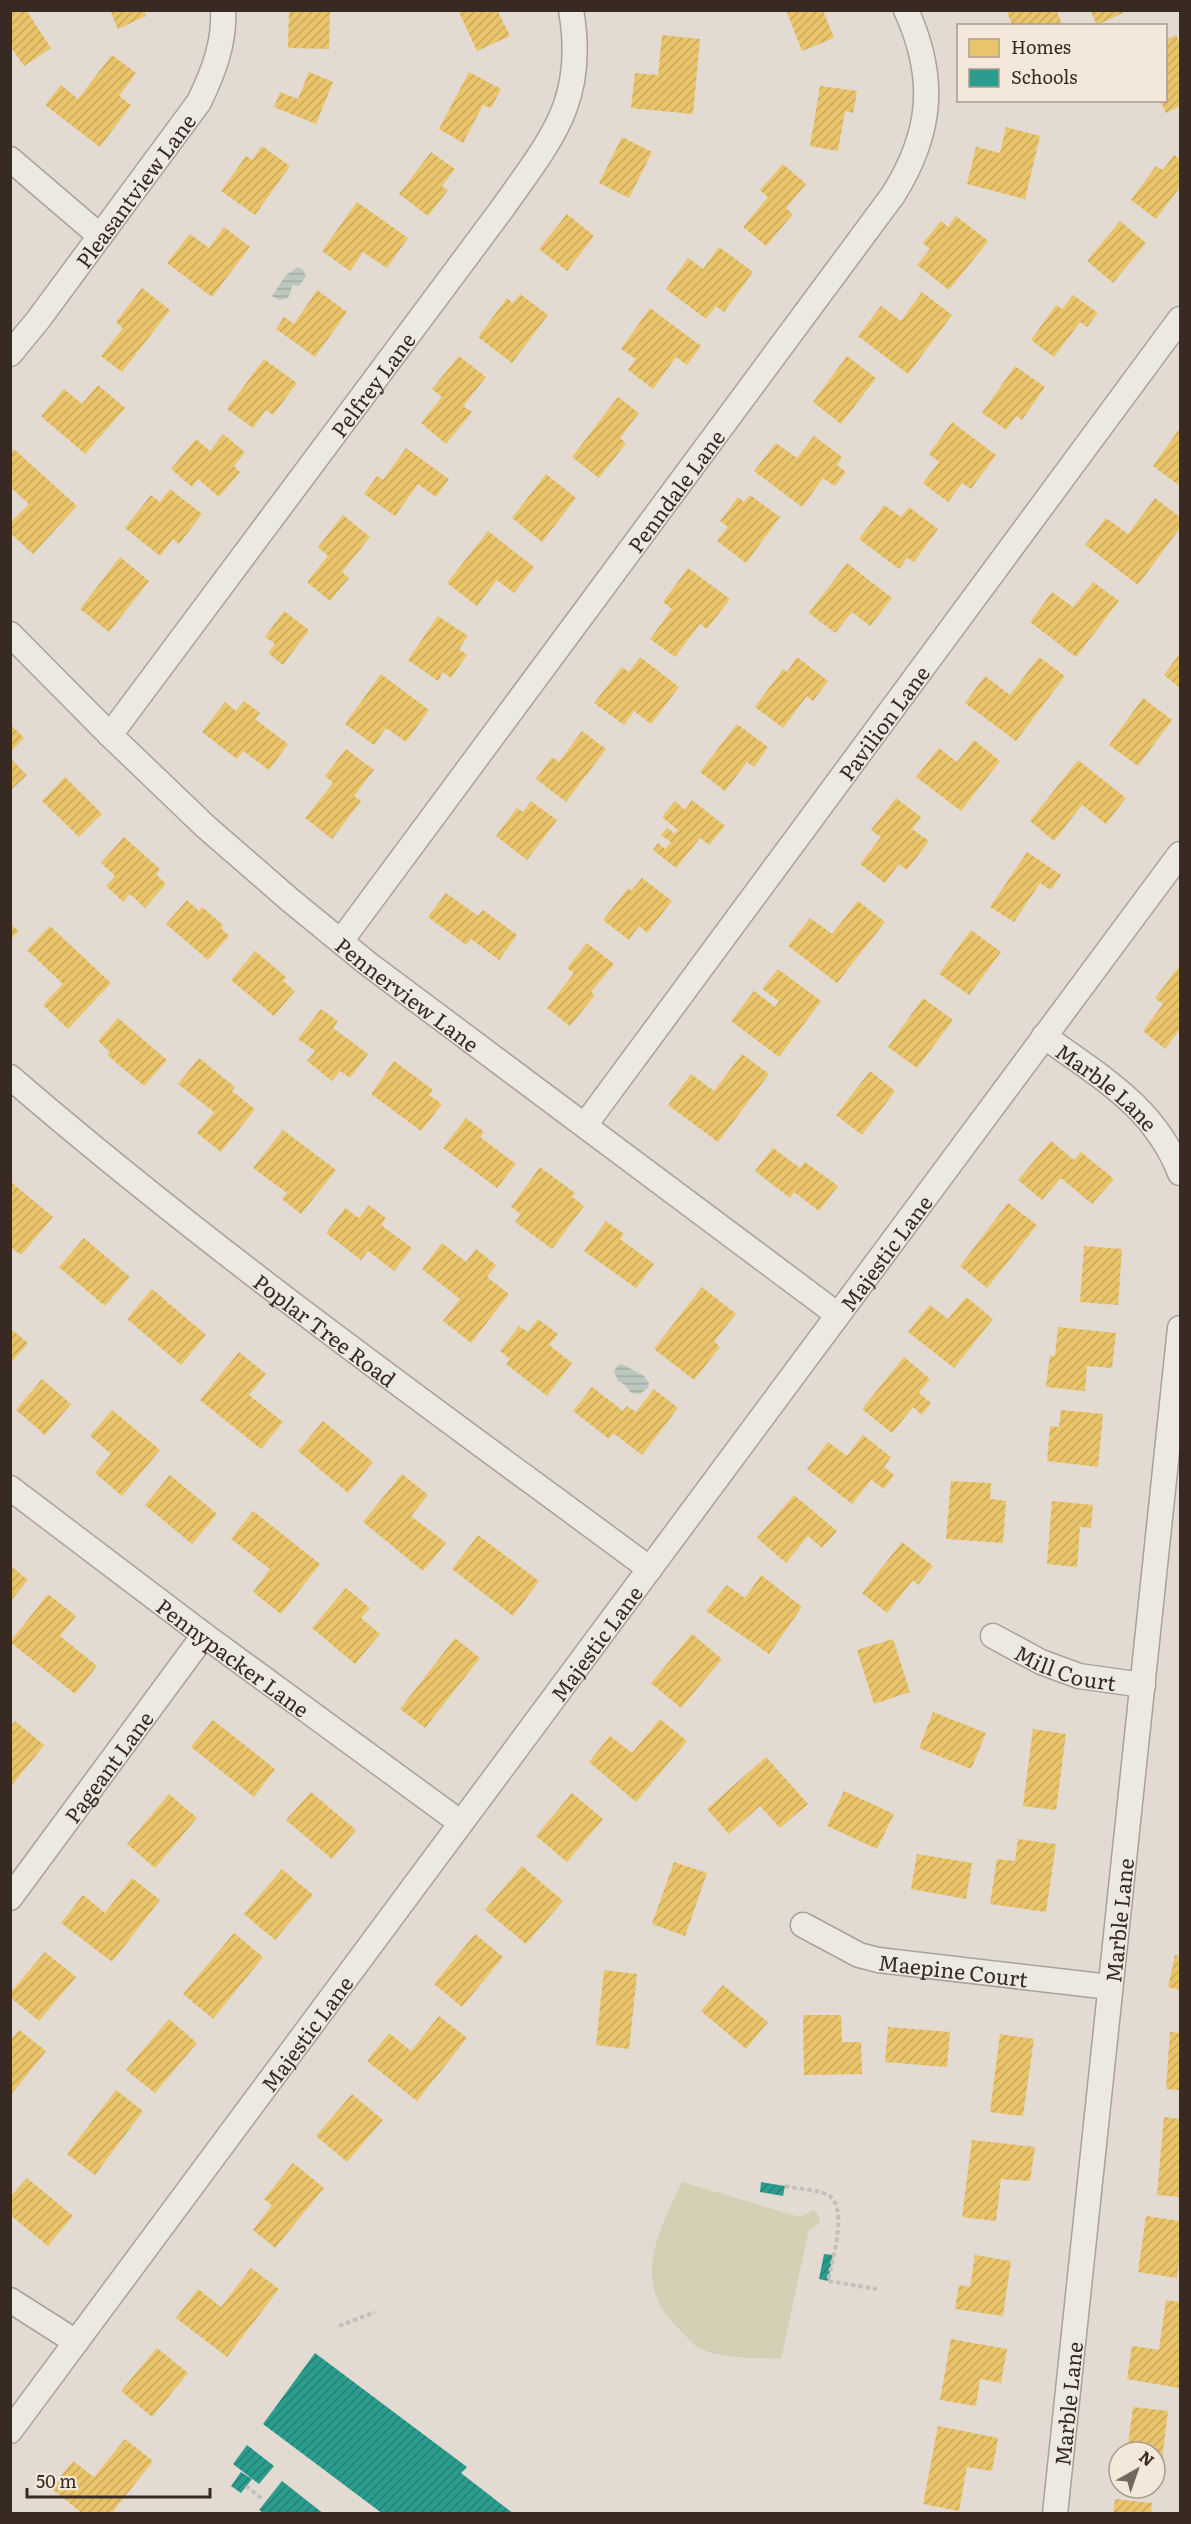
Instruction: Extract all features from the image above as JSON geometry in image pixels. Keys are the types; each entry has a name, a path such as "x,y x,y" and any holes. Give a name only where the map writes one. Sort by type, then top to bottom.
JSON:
{"street":[{"name":"Pleasantview Lane","path":"10,354 199,102 212,76 220,47 223,10"},
{"name":"Pelfrey Lane","path":"110,735 553,137 572,89 576,64 571,10"},
{"name":"Penndale Lane","path":"341,941 908,171 919,145 925,117 927,88 923,58 906,10"},
{"path":"10,159 100,236"},
{"name":"Pavilion Lane","path":"585,1125 1180,319"},
{"name":"Pennerview Lane","path":"10,634 110,735 206,827 341,941 838,1315"},
{"name":"Majestic Lane","path":"10,2431 1180,854"},
{"name":"Marble Lane","path":"1044,1036 1111,1084 1142,1111 1159,1131 1173,1154 1180,1173"},
{"name":"Poplar Tree Road","path":"10,1077 85,1142 254,1276 650,1569"},
{"name":"Marble Lane","path":"1054,2514 1180,1328"},
{"name":"Pennypacker Lane","path":"10,1488 204,1635 461,1823"},
{"name":"Pageant Lane","path":"10,1898 204,1635"},
{"name":"Mill Court","path":"993,1636 1041,1662 1079,1676 1143,1685"},
{"name":"Maepine Court","path":"803,1925 859,1955 878,1960 1110,1987"},
{"path":"10,2300 76,2342"}],"path":[{"path":"785,2186 828,2194 837,2204 840,2215 828,2281 877,2289"},
{"path":"339,2326 375,2312"},
{"path":"246,2487 261,2498"}],"shaded area":[{"path":"298,267 306,276 299,286 293,285 288,298 279,300 272,296 286,275"},
{"path":"622,1364 644,1376 649,1383 648,1388 640,1394 631,1393 625,1385 618,1381 614,1371 618,1365"},
{"path":"682,2182 800,2217 813,2210 819,2216 819,2224 809,2230 781,2359 728,2356 708,2352 694,2344 664,2312 655,2294 652,2275 653,2257 658,2238"}],"building: Homes":[{"path":"10,10 26,10 51,48 24,66 10,46"},
{"path":"110,10 144,10 146,16 118,29"},
{"path":"289,10 330,10 329,49 288,48"},
{"path":"458,10 497,10 510,36 477,51"},
{"path":"786,10 823,10 834,38 802,51"},
{"path":"1010,10 1056,10 1062,24 1012,24 1007,12"},
{"path":"1090,10 1129,10 1099,24 1097,24"},
{"path":"662,35 700,39 693,114 631,108 635,73 658,75"},
{"path":"1176,35 1180,44 1180,106 1166,113 1161,102 1167,102 1167,40"},
{"path":"112,55 136,73 119,96 131,105 100,147 45,105 61,85 78,99"},
{"path":"309,72 333,82 316,124 274,107 280,92 298,99"},
{"path":"469,72 501,89 491,108 483,105 463,143 439,129"},
{"path":"820,86 857,91 853,113 845,111 838,151 810,146"},
{"path":"1006,127 1040,136 1025,199 967,184 976,147 1000,153"},
{"path":"622,137 652,152 629,198 599,183"},
{"path":"262,146 290,166 255,215 221,191 246,156 252,160"},
{"path":"431,152 455,169 442,186 448,190 428,216 399,194"},
{"path":"1174,155 1180,159 1180,187 1156,219 1131,200 1156,166 1163,170"},
{"path":"783,164 806,184 786,208 793,214 766,246 743,227 768,197 760,190"},
{"path":"357,202 408,238 387,268 363,252 350,271 322,251"},
{"path":"567,214 594,236 567,271 539,249"},
{"path":"956,216 988,241 949,290 917,265 930,249 923,243 941,221 948,227"},
{"path":"1120,221 1146,243 1113,283 1087,261"},
{"path":"224,227 250,247 212,297 167,263 190,234 209,248"},
{"path":"719,247 753,272 724,312 716,306 706,319 666,289 688,258 703,269"},
{"path":"142,288 170,310 122,372 101,356 123,328 116,322"},
{"path":"317,290 347,312 315,357 276,329 284,317 294,324"},
{"path":"922,292 952,315 908,374 858,336 881,306 901,321"},
{"path":"520,294 548,315 512,363 478,337 507,298 513,303"},
{"path":"1073,295 1098,313 1087,327 1080,322 1054,357 1031,340 1056,305 1062,309"},
{"path":"650,308 701,346 687,365 676,357 653,389 628,370 636,359 621,349"},
{"path":"459,356 486,377 463,406 472,412 446,444 421,423 442,397 432,389"},
{"path":"847,356 876,378 841,424 813,402"},
{"path":"264,359 297,383 273,415 266,410 253,428 227,409"},
{"path":"1015,366 1045,387 1022,420 1016,416 1006,430 982,413"},
{"path":"98,385 125,408 85,454 41,416 64,389 82,404"},
{"path":"618,397 639,413 620,438 626,443 599,478 572,457"},
{"path":"952,422 996,455 971,489 962,483 948,502 923,483 939,462 929,454"},
{"path":"1180,428 1180,486 1153,466"},
{"path":"223,434 245,452 234,466 240,472 219,497 198,479 192,487 171,469 196,439 210,451"},
{"path":"814,436 842,457 837,465 846,472 835,486 823,478 802,507 754,471 776,443 797,458"},
{"path":"406,448 449,479 436,497 418,484 395,516 364,494 377,476 383,480"},
{"path":"14,449 77,506 33,554 10,533 10,523 29,504 10,487 10,454"},
{"path":"546,474 576,498 542,542 512,518"},
{"path":"170,489 202,514 179,544 173,539 160,556 125,528 151,495 160,502"},
{"path":"750,495 780,517 746,563 717,541 728,527 720,521 738,497 744,502"},
{"path":"1155,498 1180,517 1180,528 1138,585 1085,545 1106,518 1128,534"},
{"path":"884,505 901,517 909,507 938,529 914,562 907,558 899,569 859,539"},
{"path":"343,515 370,537 342,572 349,578 330,601 307,582 328,556 318,547"},
{"path":"488,531 534,567 514,593 497,580 477,606 447,583"},
{"path":"120,557 149,581 109,632 80,609"},
{"path":"847,563 892,598 870,626 852,612 835,633 809,613"},
{"path":"688,568 730,599 707,629 700,624 675,657 650,639 672,609 663,602"},
{"path":"1093,582 1119,601 1076,657 1030,622 1052,592 1073,607"},
{"path":"284,611 309,630 283,665 268,653 275,644 265,637"},
{"path":"438,616 468,636 459,649 467,655 451,678 443,672 438,681 408,660"},
{"path":"1180,653 1180,688 1164,675"},
{"path":"640,657 679,687 651,724 634,711 624,725 594,703 622,667 629,672"},
{"path":"797,657 828,681 813,701 807,696 783,728 755,707 783,669 787,672"},
{"path":"1039,657 1065,676 1016,741 965,703 985,676 1010,695"},
{"path":"381,674 429,710 406,742 386,728 374,745 345,724"},
{"path":"1143,698 1172,720 1138,766 1109,745"},
{"path":"244,701 260,713 255,719 288,744 269,770 243,751 237,759 202,732 225,702 236,711"},
{"path":"10,724 24,738 10,752"},
{"path":"737,724 768,747 754,767 747,762 725,791 700,772"},
{"path":"582,731 606,749 566,802 536,779 552,757 559,762"},
{"path":"974,740 1000,761 961,811 916,777 939,748 957,762"},
{"path":"346,749 374,770 354,796 361,801 332,839 305,818 333,783 325,776"},
{"path":"10,758 27,775 10,791"},
{"path":"1078,760 1126,798 1106,824 1082,805 1054,841 1030,821"},
{"path":"65,777 102,814 79,837 42,801"},
{"path":"896,798 921,817 912,829 929,841 907,870 899,864 885,883 860,864 881,837 871,830"},
{"path":"692,800 725,826 709,845 700,838 676,868 653,850 658,843 665,849 671,842 661,835 667,828 675,834 678,830 662,817 675,801 685,810"},
{"path":"531,801 557,820 527,860 496,836 517,808 523,812"},
{"path":"124,837 160,869 156,874 166,884 145,908 130,894 123,902 106,886 115,876 101,863"},
{"path":"1027,852 1061,875 1051,890 1040,883 1014,922 990,907"},
{"path":"642,878 672,901 647,933 639,926 629,940 603,920 628,888 631,891"},
{"path":"446,893 478,916 483,910 517,935 499,960 471,939 466,945 428,917"},
{"path":"187,900 199,911 202,907 223,925 221,928 229,936 208,960 166,924"},
{"path":"858,901 885,922 837,983 788,946 810,918 832,934"},
{"path":"10,924 19,931 10,940"},
{"path":"50,926 111,983 68,1029 43,1005 63,984 27,950"},
{"path":"971,930 1001,952 969,995 939,974"},
{"path":"587,943 614,964 591,992 595,995 570,1026 547,1008 574,973 567,968"},
{"path":"255,951 286,977 283,981 295,991 274,1016 231,980"},
{"path":"1180,965 1180,1029 1165,1049 1143,1031 1163,1004 1155,998"},
{"path":"778,969 821,1001 779,1057 731,1021 754,991 775,1007 779,1001 762,989"},
{"path":"923,998 953,1020 917,1068 888,1047"},
{"path":"321,1009 338,1021 333,1028 368,1054 350,1078 340,1071 332,1081 307,1061 315,1051 298,1039"},
{"path":"118,1018 167,1060 144,1086 107,1055 110,1052 98,1041"},
{"path":"742,1054 769,1074 718,1142 668,1105 691,1074 714,1091"},
{"path":"199,1058 235,1087 232,1091 255,1109 221,1152 197,1133 214,1112 178,1084"},
{"path":"394,1061 433,1090 429,1095 442,1104 421,1131 371,1094"},
{"path":"870,1071 895,1091 862,1135 836,1115"},
{"path":"466,1118 484,1132 480,1137 516,1164 497,1188 443,1148"},
{"path":"283,1130 336,1170 301,1214 282,1199 287,1193 253,1168"},
{"path":"1051,1141 1074,1160 1081,1152 1114,1179 1092,1204 1061,1178 1042,1200 1018,1180"},
{"path":"773,1148 800,1168 805,1162 838,1186 819,1211 794,1192 790,1198 755,1171"},
{"path":"540,1167 575,1193 572,1197 584,1206 552,1249 515,1222 521,1214 511,1207"},
{"path":"10,1181 53,1217 21,1255 10,1247"},
{"path":"1008,1203 1037,1225 987,1288 960,1266"},
{"path":"369,1205 386,1218 381,1225 412,1248 394,1271 368,1251 361,1260 326,1233 345,1208 359,1218"},
{"path":"606,1221 624,1234 620,1239 654,1264 636,1288 584,1251"},
{"path":"84,1238 130,1277 105,1306 59,1267"},
{"path":"442,1243 466,1262 476,1249 496,1265 487,1277 509,1294 471,1343 443,1321 460,1299 422,1269"},
{"path":"1084,1246 1122,1249 1118,1305 1080,1302"},
{"path":"702,1287 736,1314 714,1341 720,1347 694,1380 654,1349"},
{"path":"152,1289 206,1335 181,1365 127,1319"},
{"path":"966,1297 993,1319 954,1368 908,1332 930,1305 948,1319"},
{"path":"538,1319 558,1334 549,1345 572,1363 547,1396 506,1364 510,1359 500,1351 519,1326 528,1332"},
{"path":"1058,1327 1116,1333 1112,1368 1087,1366 1085,1391 1046,1387 1050,1355 1055,1356"},
{"path":"10,1328 28,1343 10,1364"},
{"path":"239,1352 266,1374 249,1395 283,1422 261,1449 200,1400"},
{"path":"904,1357 930,1379 919,1393 931,1403 922,1415 913,1407 892,1433 862,1409"},
{"path":"42,1379 71,1404 45,1435 16,1410"},
{"path":"592,1387 623,1411 627,1406 636,1412 654,1389 678,1408 642,1455 613,1433 609,1439 573,1411"},
{"path":"112,1410 160,1450 122,1496 95,1473 111,1454 90,1436"},
{"path":"1061,1410 1103,1414 1098,1467 1047,1461 1050,1426 1059,1427"},
{"path":"323,1421 373,1462 348,1493 298,1451"},
{"path":"863,1435 891,1457 884,1467 894,1475 884,1489 871,1480 852,1504 807,1469 828,1442 847,1456"},
{"path":"402,1474 428,1495 411,1516 446,1543 423,1571 363,1522"},
{"path":"170,1475 217,1514 192,1544 145,1505"},
{"path":"951,1481 991,1483 990,1499 1006,1501 1003,1543 946,1539"},
{"path":"794,1495 837,1531 822,1548 808,1536 786,1563 757,1538"},
{"path":"1052,1501 1093,1505 1091,1528 1080,1527 1077,1567 1047,1564"},
{"path":"253,1511 320,1564 281,1614 253,1592 270,1569 231,1539"},
{"path":"478,1535 539,1581 513,1616 452,1569"},
{"path":"902,1542 933,1566 918,1585 913,1580 887,1613 862,1593"},
{"path":"10,1565 28,1580 10,1602"},
{"path":"761,1575 802,1607 769,1654 706,1611 727,1585 745,1598"},
{"path":"346,1588 370,1608 361,1618 380,1634 355,1664 312,1628"},
{"path":"48,1594 76,1616 60,1636 97,1666 75,1694 10,1642"},
{"path":"692,1634 722,1659 681,1708 651,1683"},
{"path":"455,1638 480,1658 425,1728 400,1709"},
{"path":"893,1639 910,1692 874,1704 857,1650"},
{"path":"933,1712 986,1733 971,1769 919,1748"},
{"path":"660,1719 687,1741 636,1802 589,1762 610,1736 632,1753"},
{"path":"213,1720 275,1769 254,1797 191,1747"},
{"path":"15,1721 44,1745 10,1788 10,1727"},
{"path":"1033,1729 1066,1734 1056,1810 1023,1806"},
{"path":"766,1757 808,1804 780,1828 760,1806 729,1834 707,1809"},
{"path":"844,1791 894,1814 877,1849 827,1826"},
{"path":"311,1792 356,1830 332,1859 286,1820"},
{"path":"572,1793 603,1819 567,1862 536,1836"},
{"path":"169,1794 197,1818 155,1868 127,1844"},
{"path":"1018,1839 1056,1844 1046,1912 990,1904 997,1859 1015,1861"},
{"path":"917,1854 972,1863 966,1899 911,1889"},
{"path":"674,1862 707,1873 685,1936 652,1924"},
{"path":"522,1866 563,1901 526,1944 485,1910"},
{"path":"282,1869 313,1895 275,1940 244,1914"},
{"path":"132,1878 160,1900 112,1962 61,1923 83,1895 105,1913"},
{"path":"234,1933 263,1957 213,2019 183,1994"},
{"path":"475,1934 503,1957 462,2007 434,1984"},
{"path":"45,1952 76,1977 39,2021 10,1997 10,1993"},
{"path":"1175,1955 1180,1956 1180,1990 1168,1987"},
{"path":"604,1970 637,1974 629,2049 596,2045"},
{"path":"723,1985 768,2022 746,2049 701,2011"},
{"path":"803,2015 841,2015 842,2042 861,2042 862,2074 804,2075"},
{"path":"439,2016 467,2038 417,2101 367,2061 389,2033 411,2051"},
{"path":"169,2019 197,2043 155,2093 126,2070"},
{"path":"888,2027 950,2032 947,2067 885,2062"},
{"path":"19,2030 46,2051 10,2096 10,2041"},
{"path":"1170,2032 1180,2033 1180,2090 1166,2089"},
{"path":"1000,2034 1034,2039 1023,2116 990,2112"},
{"path":"116,2090 143,2111 95,2175 67,2154"},
{"path":"352,2094 383,2120 347,2162 316,2136"},
{"path":"1164,2117 1180,2119 1180,2197 1157,2195"},
{"path":"972,2140 1035,2147 1030,2181 1001,2179 996,2221 962,2217"},
{"path":"293,2163 324,2188 275,2248 253,2230 272,2205 264,2199"},
{"path":"27,2178 73,2216 48,2246 10,2215 10,2197"},
{"path":"1146,2216 1180,2221 1177,2278 1138,2272"},
{"path":"975,2255 1011,2261 1003,2316 955,2309 959,2285 970,2287"},
{"path":"251,2268 279,2289 227,2357 176,2318 198,2289 221,2307"},
{"path":"1166,2300 1180,2302 1180,2388 1127,2379 1132,2346 1159,2350"},
{"path":"951,2339 1007,2349 1001,2383 980,2379 976,2406 940,2400"},
{"path":"157,2348 188,2373 152,2417 121,2391"},
{"path":"1133,2407 1168,2411 1164,2440 1129,2440"},
{"path":"938,2426 998,2438 992,2471 967,2467 959,2511 923,2504"},
{"path":"125,2439 153,2461 111,2514 83,2514 51,2488 73,2461 94,2477"},
{"path":"1115,2500 1152,2503 1151,2514 1113,2514"}],"building: Schools":[{"path":"761,2182 785,2186 783,2196 760,2192"},
{"path":"824,2254 833,2255 828,2281 819,2279"},
{"path":"315,2353 467,2467 461,2473 514,2514 383,2514 263,2424"},
{"path":"247,2445 274,2466 259,2484 233,2464"},
{"path":"241,2472 252,2479 241,2493 231,2486"},
{"path":"282,2481 324,2514 265,2514 259,2510"}]}
